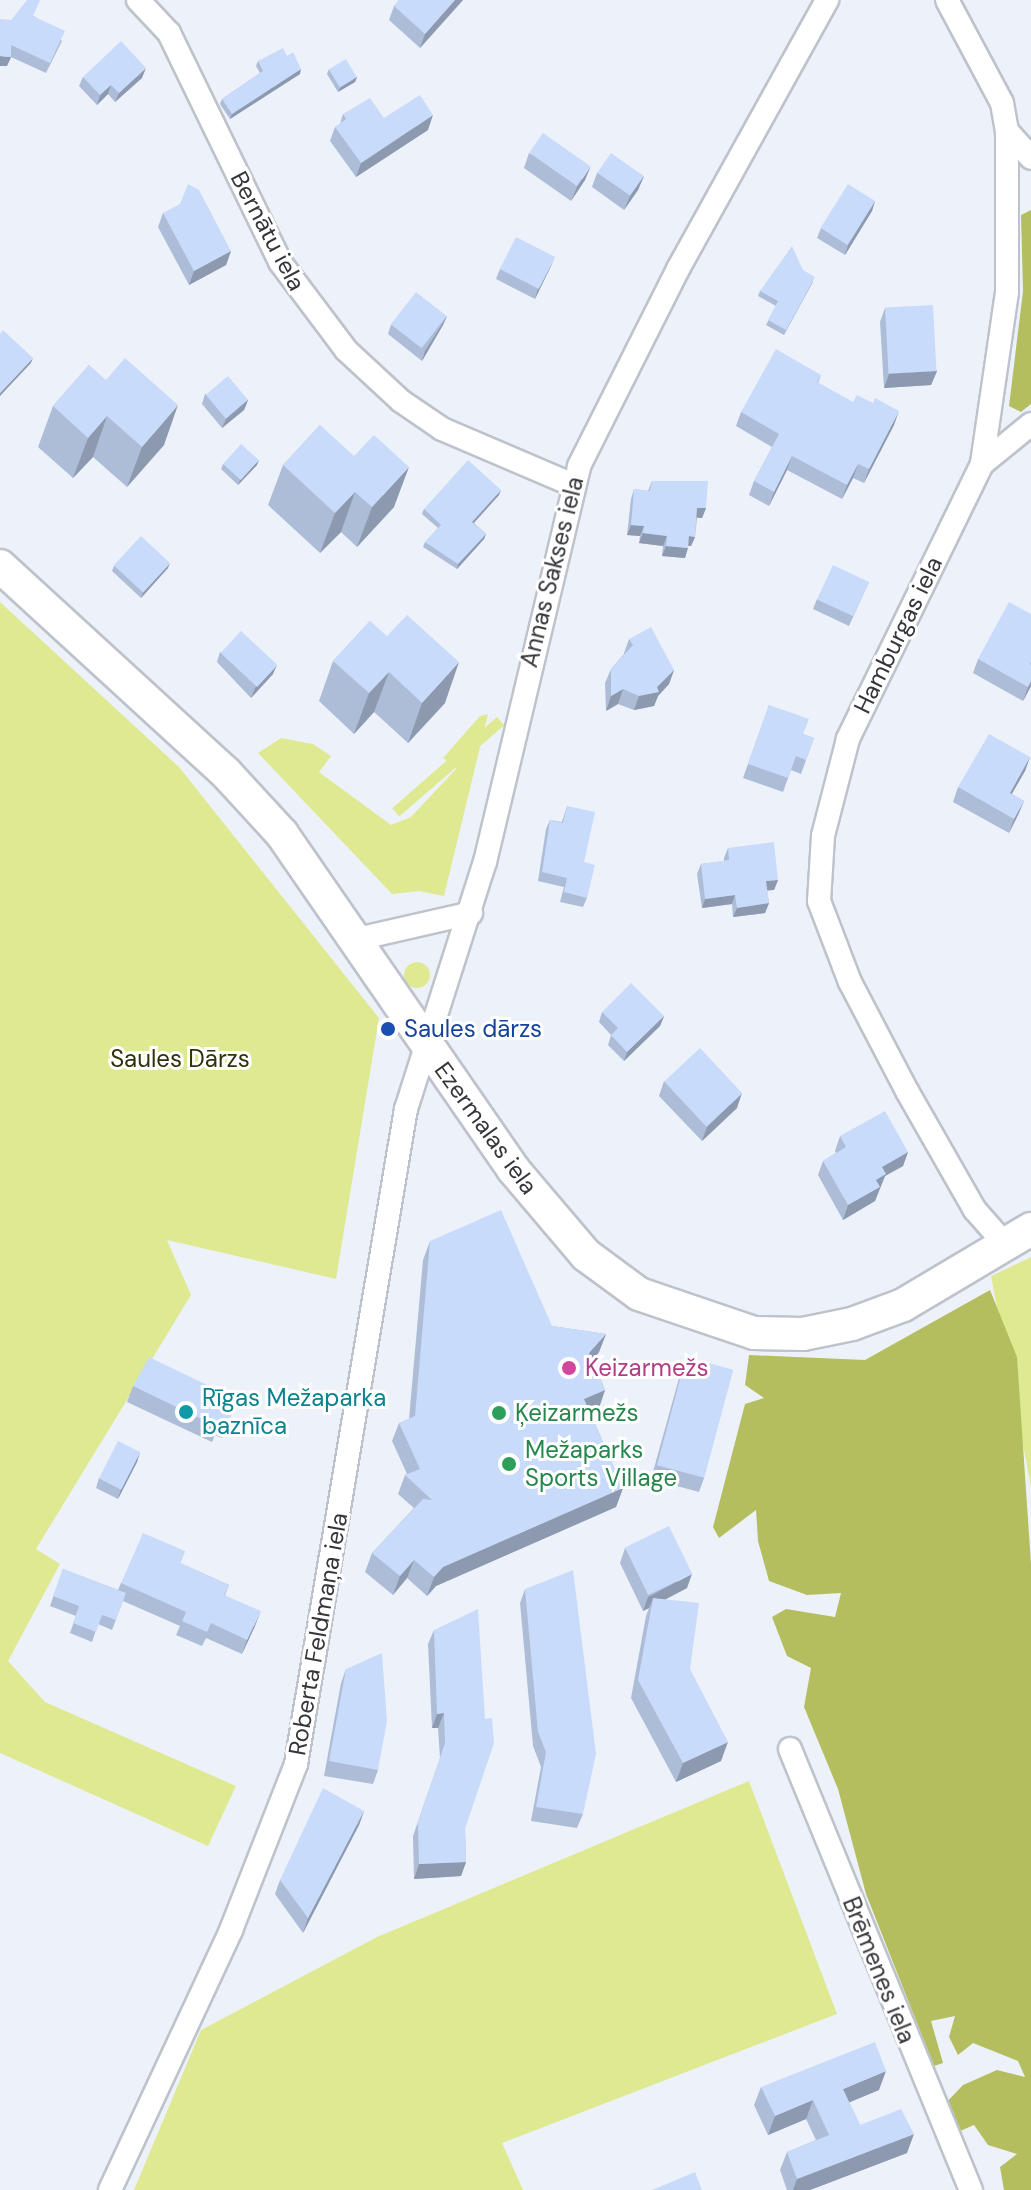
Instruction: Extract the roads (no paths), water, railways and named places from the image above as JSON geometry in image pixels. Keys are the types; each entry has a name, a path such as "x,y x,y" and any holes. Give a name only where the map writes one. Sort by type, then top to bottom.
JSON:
{"street":[{"name":"Bernātu iela","path":"138,0 169,33 280,262 346,350 401,401 442,429 573,485"},
{"name":"Annas Sakses iela","path":"429,1049 471,913 573,485 678,269 827,0"},
{"name":"Hamburgas iela","path":"947,0 1002,103 1007,131 1007,292 982,464 848,739 823,836 819,901 850,982 907,1091 975,1210 1017,1236"},
{"path":"1007,131 1031,158"},
{"path":"982,464 1031,424"},
{"name":"Ezermalas iela","path":"0,566 226,773 282,834 513,1169 586,1255 639,1294 707,1321 754,1333 803,1334 852,1324 903,1305 1017,1236"},
{"path":"357,939 471,913"},
{"name":"Roberta Feldmaņa iela","path":"110,2190 231,1930 296,1764 406,1109 429,1049"},
{"name":"Brēmenes iela","path":"790,1749 971,2190"}],"place":[{"name":"Saules dārzs","path":"388,1029"},
{"name":"Keizarmežs","path":"569,1368"},
{"name":"Rīgas Mežaparka baznīca","path":"186,1412"},
{"name":"Ķeizarmežs","path":"499,1413"},
{"name":"Mežaparks Sports Village","path":"509,1464"}],"park label":[{"name":"Saules Dārzs","path":"180,1059"}]}
